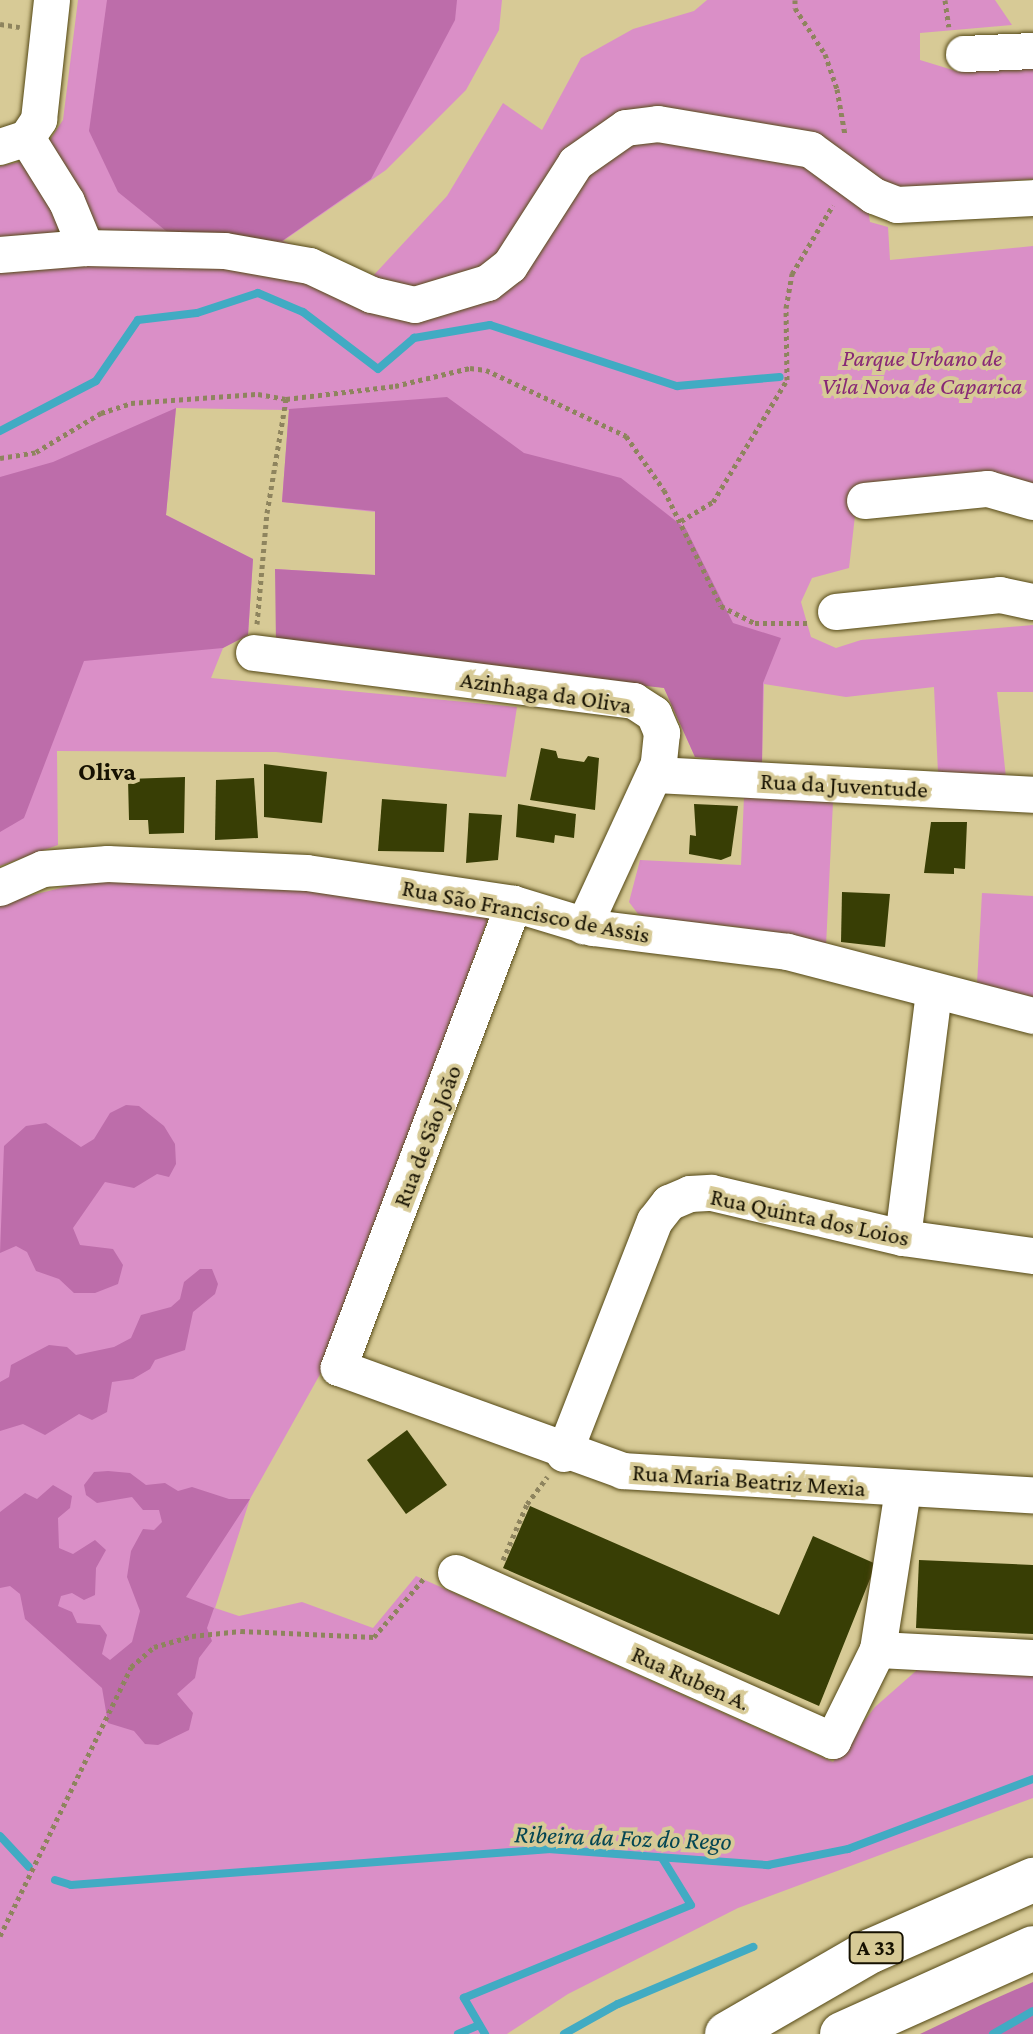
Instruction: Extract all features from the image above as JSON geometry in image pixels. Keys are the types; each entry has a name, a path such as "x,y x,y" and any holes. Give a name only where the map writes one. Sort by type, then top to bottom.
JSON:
{"highway":[{"name":"A 33","path":"727,2034 871,1951 1033,1880"},
{"name":"A 33","path":"842,2034 1033,1948"}],"street":[{"path":"52,0 41,109 14,142 67,202 86,248"},
{"path":"964,54 1033,51"},
{"path":"0,255 86,248 225,251 310,266 372,295 415,305 488,283 510,266 576,163 626,128 658,124 811,150 874,196 897,205 1033,198"},
{"path":"865,501 988,489 1033,502"},
{"path":"836,612 1000,595 1033,602"},
{"name":"Azinhaga da Oliva","path":"254,653 634,701 654,714 662,733 655,775 584,926"},
{"name":"Rua da Juventude","path":"655,775 1033,795"},
{"name":"Rua São Francisco de Assis","path":"0,888 43,869 108,864 307,873 514,904 584,926 788,952 1033,1016"},
{"name":"Rua de São João","path":"339,1368 514,904"},
{"path":"903,1238 934,992"},
{"name":"Rua Quinta dos Loios","path":"564,1454 655,1221 669,1203 690,1194 712,1193 903,1238 1033,1256"},
{"name":"Rua Maria Beatriz Mexia","path":"339,1368 564,1454 623,1471 903,1491 1033,1495"},
{"name":"Rua Ruben A.","path":"456,1573 833,1741 878,1650 903,1491"},
{"path":"878,1650 1033,1658"}],"path":[{"path":"681,521 713,502 787,380 786,308 792,274 849,175 837,89 795,0"},
{"path":"0,458 36,452 101,413 131,403 258,394 286,399 395,386 470,368 486,370 626,436 646,459 681,521 711,591 734,615 755,623 797,625 836,612"},
{"path":"254,653 267,513 286,399"},
{"path":"511,1540 527,1504"},
{"path":"0,1936 131,1667 154,1647 192,1636 241,1631 374,1637 436,1564 456,1573"}],"green space":[{"name":"Parque Urbano de Vila Nova de Caparica","path":"78,0 502,0 499,30 466,90 386,170 283,241 372,277 447,196 503,103 542,130 581,58 633,29 694,11 707,0 995,0 1012,25 920,33 920,60 956,71 1033,65 1033,179 892,191 868,210 870,222 888,227 890,260 1033,246 1033,494 858,490 849,568 812,578 801,602 811,637 836,648 861,640 1033,625 1033,692 997,692 1006,778 938,773 934,687 846,697 764,684 762,763 695,757 664,688 275,569 375,575 375,512 282,502 289,410 176,408 166,515 253,559 248,635 223,648 211,678 517,707 506,777 276,752 57,751 58,845 0,866 0,166 38,158 63,120"},
{"path":"744,797 833,802 826,946 738,927 651,919 638,914 629,902 640,860 741,865"},
{"path":"89,881 305,889 490,913 332,1353 250,1499 215,1608 239,1616 302,1602 373,1628 416,1576 833,1762 875,1707 917,1670 1033,1673 1033,1798 738,1908 568,1994 507,2034 0,2034 0,903"},
{"path":"982,893 1033,896 1033,997 977,984"}],"shaded area":[{"path":"107,0 457,0 455,20 371,179 282,241 176,239 118,192 89,131"},
{"path":"447,397 524,453 621,478 686,529 733,623 781,638 763,683 762,763 695,757 664,688 276,645 275,569 375,575 375,511 282,502 289,409"},
{"path":"176,408 166,515 253,559 248,635 223,648 84,661 24,818 0,832 0,477 53,462"},
{"path":"126,1105 139,1106 164,1126 175,1144 176,1164 169,1177 157,1174 134,1188 105,1182 73,1228 80,1245 113,1249 123,1265 118,1284 95,1293 74,1293 59,1279 36,1271 27,1252 16,1246 0,1253 4,1146 26,1126 46,1123 81,1147 94,1139 110,1113"},
{"path":"200,1269 212,1269 218,1284 215,1294 193,1312 185,1350 155,1360 150,1369 133,1379 112,1382 107,1412 92,1420 79,1414 45,1435 23,1424 0,1431 0,1382 9,1377 11,1365 49,1345 67,1347 76,1355 114,1347 131,1338 141,1315 171,1307 180,1299 184,1282"},
{"path":"94,1472 130,1473 146,1485 165,1483 178,1491 192,1487 229,1499 250,1499 186,1597 214,1608 207,1628 212,1641 199,1658 195,1678 177,1694 193,1713 189,1730 158,1745 145,1744 134,1731 108,1723 102,1688 25,1619 20,1594 10,1586 0,1588 0,1512 25,1493 37,1499 53,1485 72,1496 70,1508 58,1518 59,1548 73,1554 95,1540 106,1550 96,1568 95,1595 84,1600 72,1593 61,1596 58,1606 72,1612 77,1623 100,1625 107,1635 102,1654 110,1660 132,1642 140,1611 127,1577 131,1551 143,1529 154,1530 162,1522 159,1510 143,1510 132,1497 97,1503 86,1495 84,1485"},
{"path":"1033,1982 1033,2034 920,2034 983,2004"}],"building":[{"path":"541,748 556,751 558,758 584,762 588,756 599,758 595,810 530,800"},
{"path":"264,764 327,772 322,823 264,817"},
{"path":"185,777 184,833 149,834 148,820 129,820 128,779"},
{"path":"254,778 258,838 215,840 216,780"},
{"path":"382,799 447,804 444,852 378,851"},
{"path":"518,804 576,814 574,838 555,835 554,843 516,837"},
{"path":"694,804 738,806 731,856 721,860 689,854 690,835 696,836"},
{"path":"469,813 502,815 498,860 466,863"},
{"path":"931,822 967,822 965,869 954,868 954,874 924,873"},
{"path":"842,892 890,894 885,947 841,942"},
{"path":"407,1430 447,1485 406,1514 367,1460"},
{"path":"530,1506 779,1615 813,1536 876,1564 819,1706 503,1568"},
{"path":"919,1560 1033,1565 1033,1634 916,1628"}],"waterway":[{"path":"0,431 96,381 138,320 197,313 258,293 303,312 378,369 414,338 490,325 677,386 780,377"},
{"name":"Ribeira da Foz do Rego","path":"55,1880 71,1885 548,1849 768,1865 848,1849 1033,1779"},
{"name":"Ribeira da Foz do Rego","path":"0,1836 29,1867"},
{"path":"485,2034 464,1998 691,1905 662,1858"},
{"path":"564,2034 618,2004 753,1947"},
{"path":"993,2034 1033,2011"},
{"path":"458,2034 479,2025"}],"district":[{"name":"Oliva","path":"107,772"}]}
